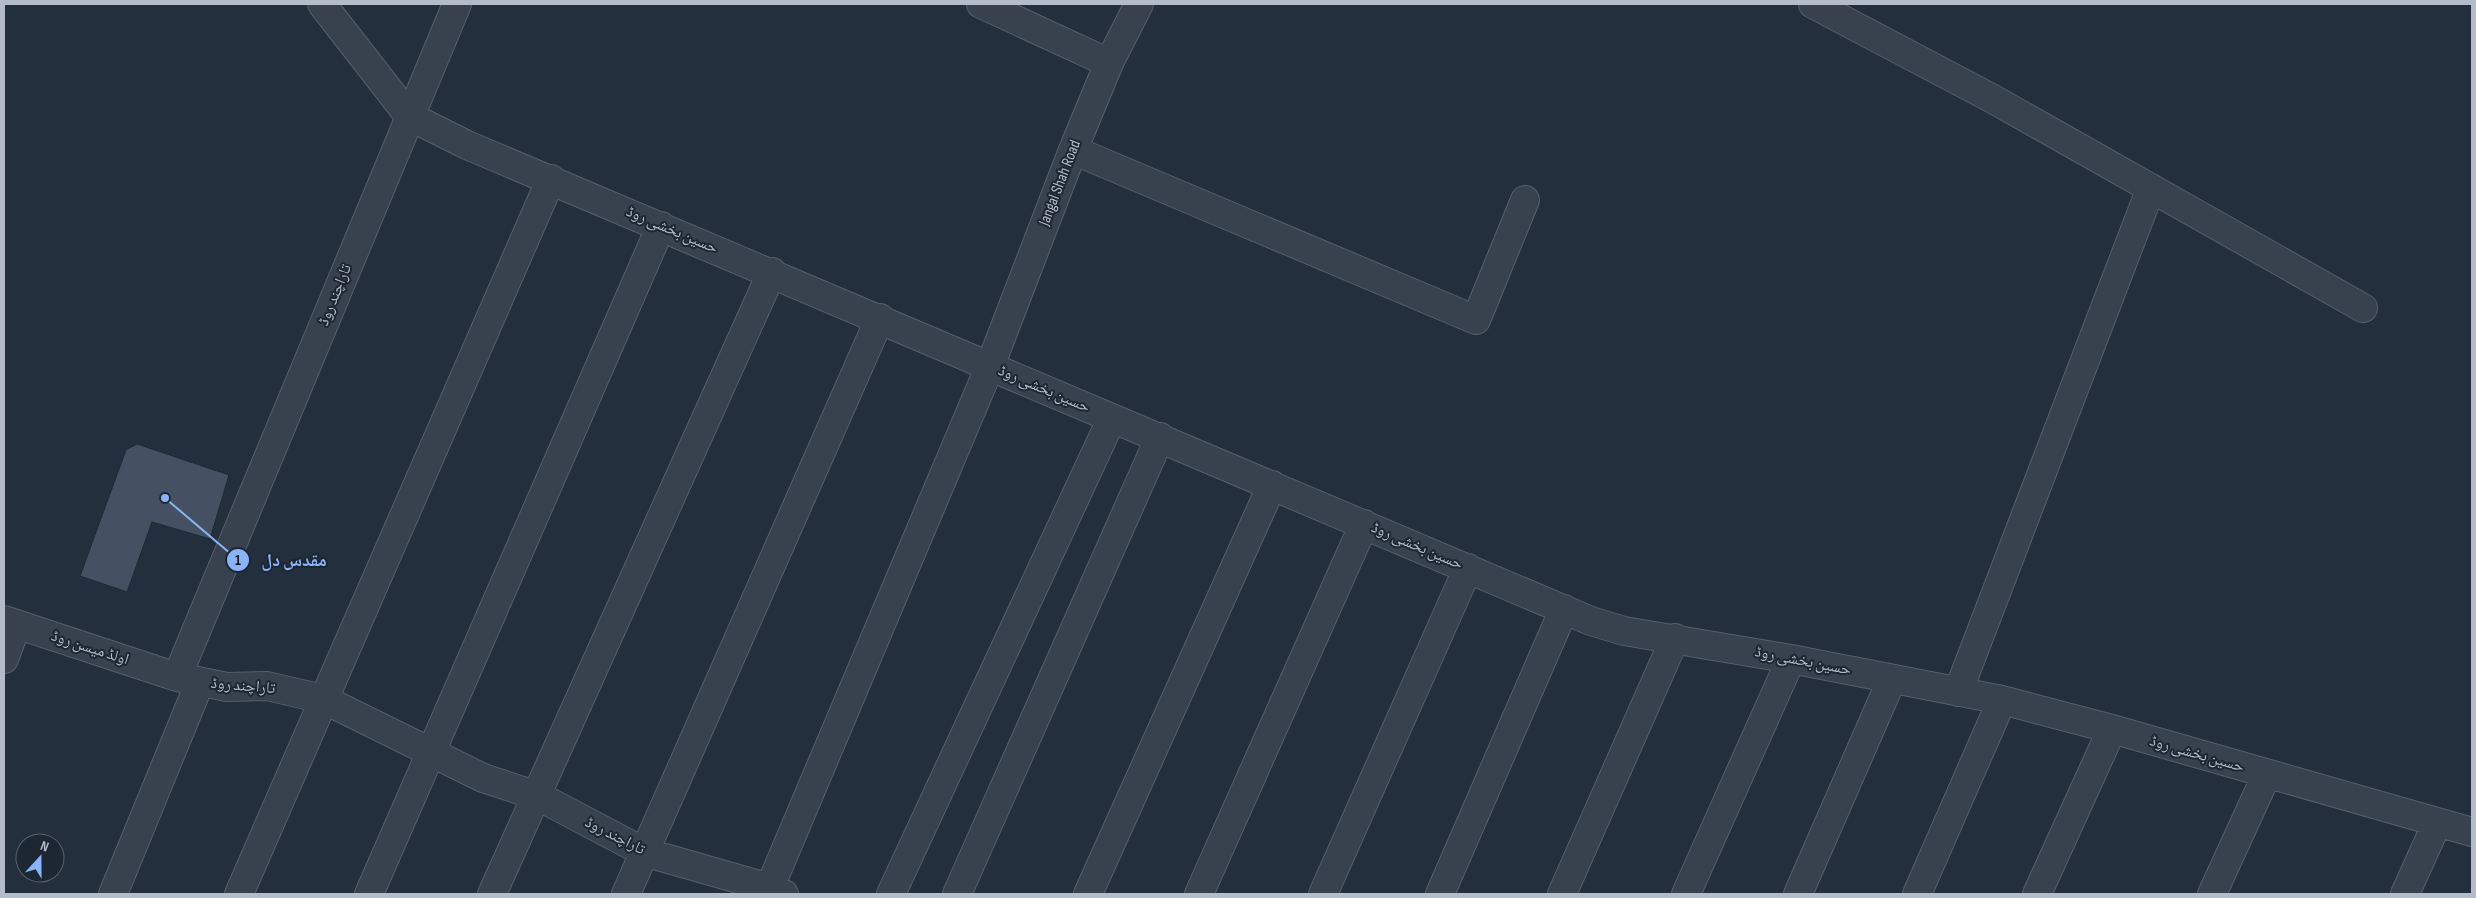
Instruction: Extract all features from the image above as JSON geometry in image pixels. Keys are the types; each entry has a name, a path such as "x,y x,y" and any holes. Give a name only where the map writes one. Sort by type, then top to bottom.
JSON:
{"street":[{"path":"322,4 409,116"},
{"name":"تاراچند روڈ","path":"458,4 409,116 189,680 227,687 267,686 323,699 483,778 538,796 644,852 774,892"},
{"path":"981,4 1109,63"},
{"name":"Jangal Shah Road","path":"774,892 990,366 1073,150 1109,63 1139,4"},
{"path":"1813,4 1993,99 2364,308"},
{"name":"حسین بخشی روڈ","path":"409,116 467,144 1591,621 1624,631 1675,638 1791,659 2002,700 2112,729 2472,832"},
{"path":"1073,150 1476,320 1525,200"},
{"path":"239,894 550,179"},
{"path":"1958,692 2151,188"},
{"path":"369,894 661,226"},
{"path":"492,894 538,796 772,272"},
{"path":"626,894 880,318"},
{"path":"891,894 1112,418"},
{"path":"957,894 1160,437"},
{"path":"1088,894 1272,484"},
{"path":"1199,894 1364,524"},
{"path":"1323,894 1468,568"},
{"path":"1440,894 1564,609"},
{"path":"4,659 10,622"},
{"name":"اولڈ میسن روڈ","path":"10,622 189,680"},
{"path":"1562,894 1675,638"},
{"path":"1686,894 1791,659"},
{"path":"1798,894 1892,679"},
{"path":"113,894 189,680"},
{"path":"1917,894 2002,700"},
{"path":"2038,894 2112,729"},
{"path":"2212,894 2267,774"},
{"path":"2405,894 2437,823"}],"building":[{"path":"137,444 229,475 210,539 152,522 127,592 80,576 126,450"}],"place":[{"name":"مقدس دل","path":"165,498"}]}
